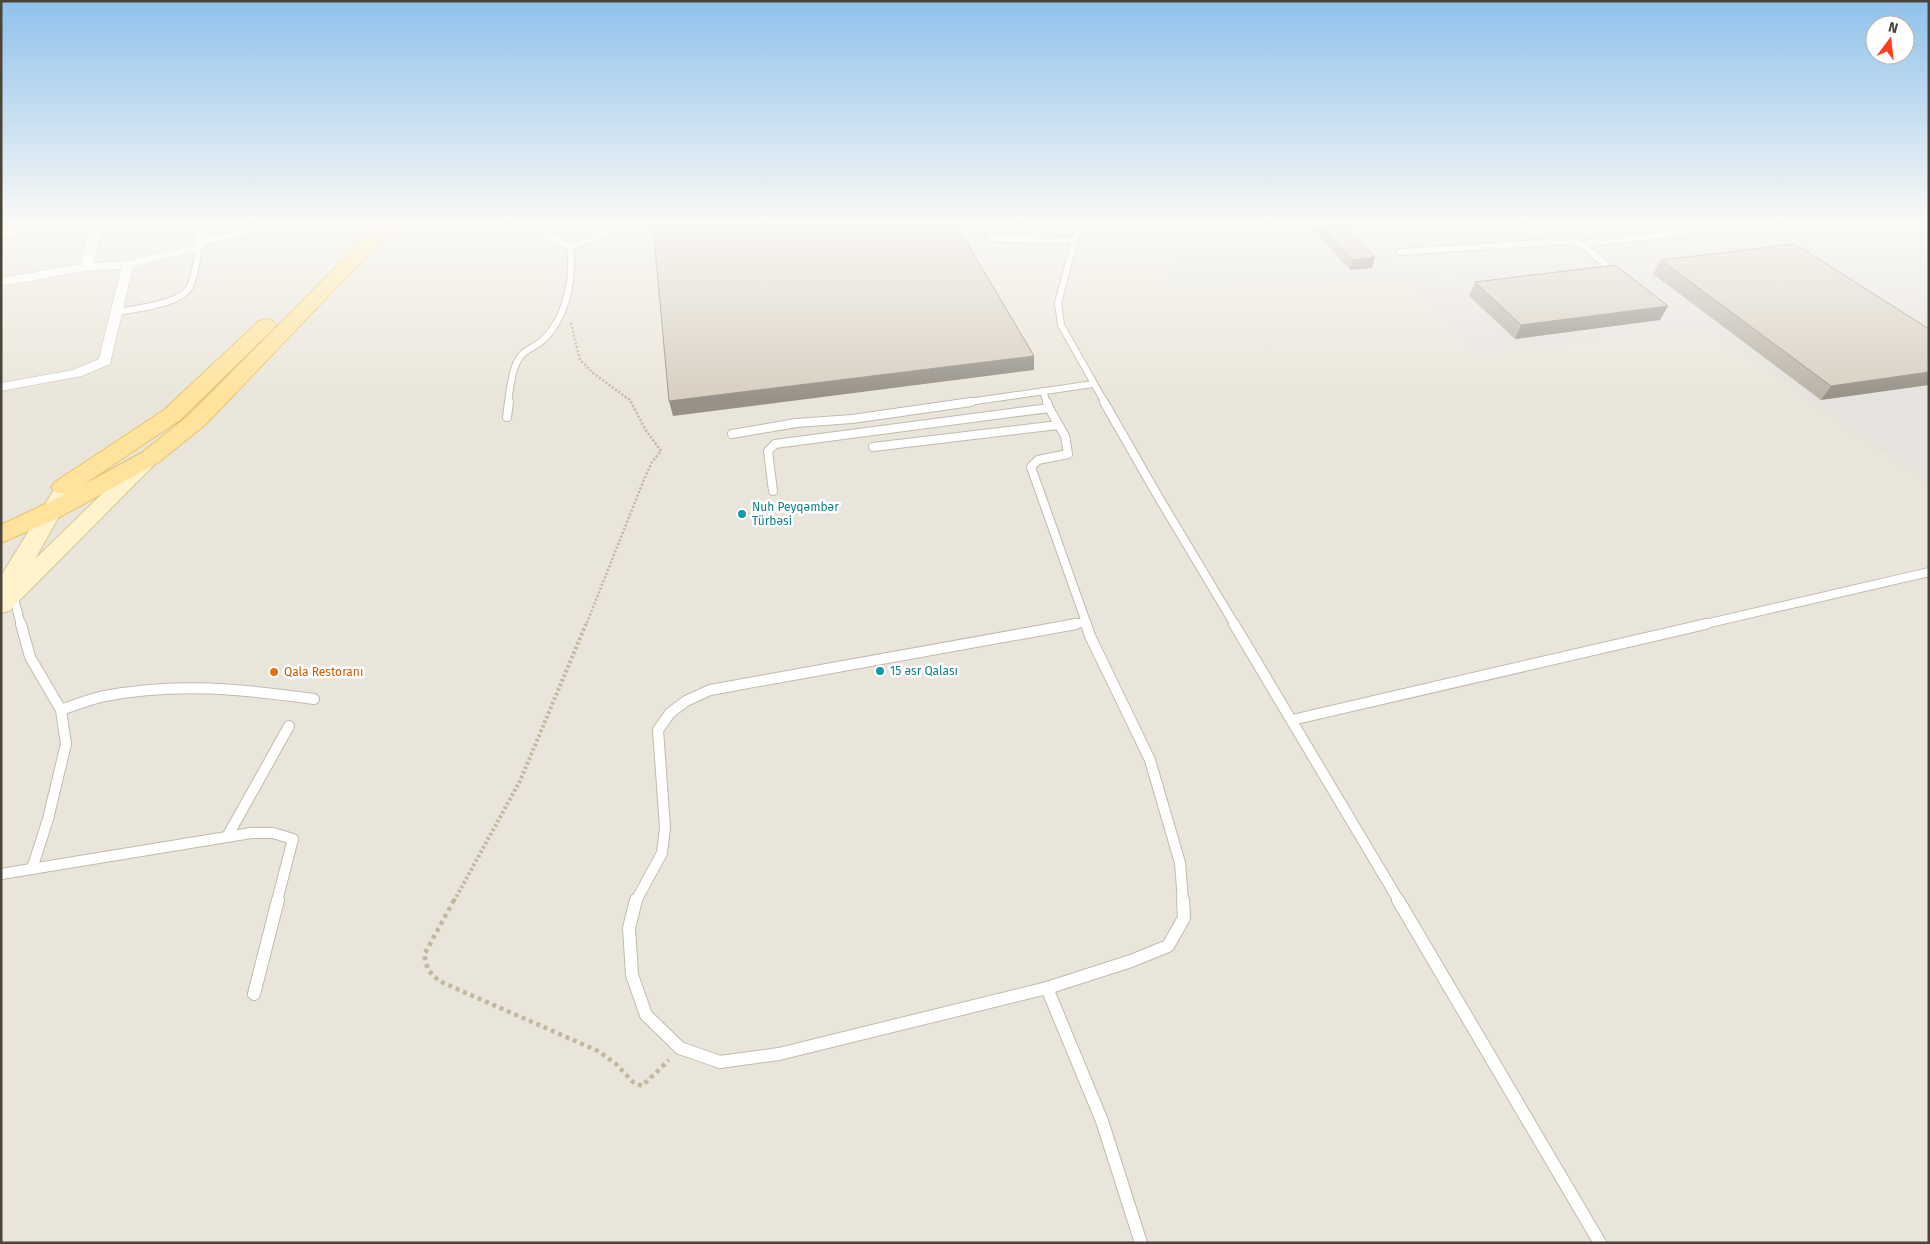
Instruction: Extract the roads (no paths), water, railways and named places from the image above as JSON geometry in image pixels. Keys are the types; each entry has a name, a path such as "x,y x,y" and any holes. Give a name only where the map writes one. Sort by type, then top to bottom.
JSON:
{"main road":[{"path":"1,516 67,485 172,415 308,282"},
{"path":"5,599 151,457 198,419 331,282"},
{"path":"1,535 54,510 151,457"},
{"path":"5,599 67,485"}],"street":[{"path":"1,387 77,373 105,361 124,282"}],"lane":[{"path":"117,312 171,300 189,290 191,282"},
{"path":"507,417 514,366 520,356 544,339 562,309 570,282"},
{"path":"1063,282 1058,303 1060,325 1092,384 1600,1243"},
{"path":"732,434 796,423 852,419 1092,384"},
{"path":"1043,391 1069,449 1068,454 1041,459 1034,462 1031,467 1069,566 1086,622 1090,636 1150,760 1180,862 1184,918 1168,946 1131,962 1047,988 779,1054 720,1062 680,1048 646,1015 632,975 629,928 637,896 662,853 665,828 658,730 670,713 686,701 710,690 1086,622"},
{"path":"773,491 768,451 775,444 1049,408"},
{"path":"873,447 1058,425"},
{"path":"1292,720 1929,572"},
{"path":"5,599 30,657 61,710 66,744 48,819 32,869"},
{"path":"61,710 104,696 178,687 242,689 314,699"},
{"path":"227,837 289,726"},
{"path":"1,874 251,833 273,833 294,839 254,994"},
{"path":"1047,988 1102,1121 1141,1243"}],"place":[{"name":"Nuh Peyqəmbər Türbəsi","path":"742,514"},
{"name":"15 əsr Qalası","path":"880,671"},
{"name":"Qala Restoranı","path":"274,672"}]}
